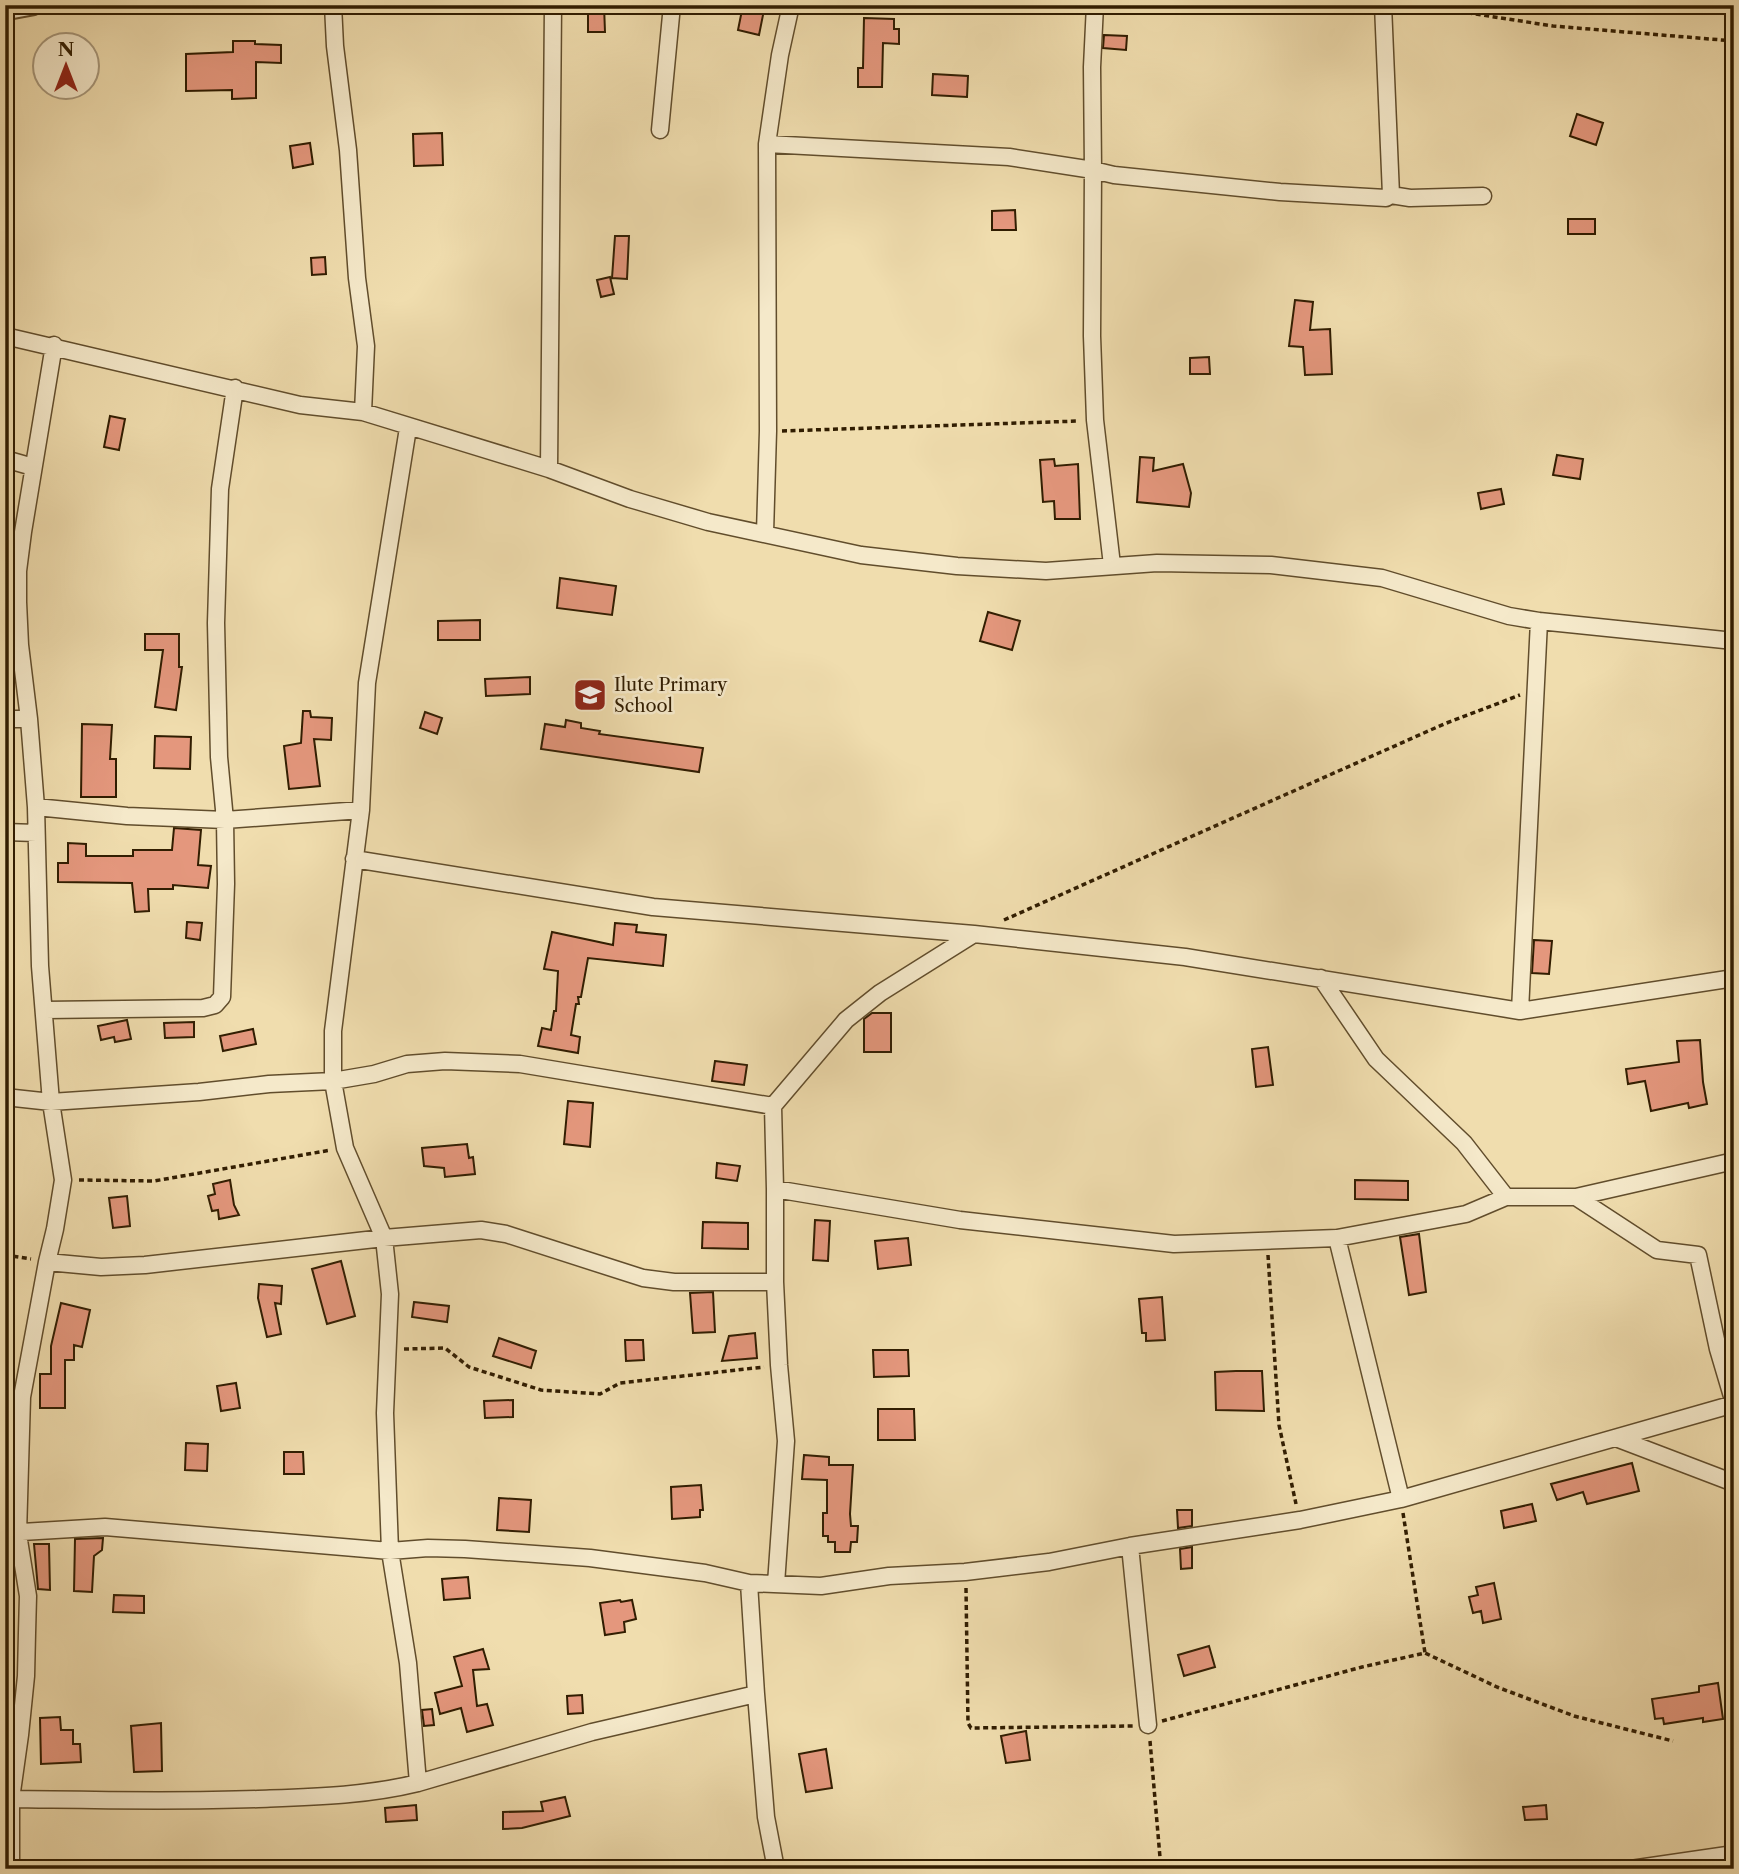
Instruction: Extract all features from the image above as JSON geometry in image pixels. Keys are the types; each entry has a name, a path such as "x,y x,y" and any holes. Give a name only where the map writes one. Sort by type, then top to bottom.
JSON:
{"street":[{"path":"5,10 32,5"},
{"path":"333,5 335,46 348,150 357,278 366,346 363,412"},
{"path":"550,470 554,5"},
{"path":"660,130 671,5"},
{"path":"765,533 768,431 766,144 791,5"},
{"path":"1095,5 1092,67 1091,336 1095,420 1112,565"},
{"path":"1383,5 1391,195"},
{"path":"766,144 1009,158 1114,175 1280,192 1386,198 1391,195 1410,198 1483,196"},
{"path":"5,336 54,345 300,405 363,412 708,522 861,555 957,566 1046,571 1112,565 1270,565 1382,578 1510,616 1539,621 1734,641"},
{"path":"11,1869 10,1799 27,1665 28,1596 12,1533 22,1397 62,1180 51,1102 40,967 36,807 29,719 13,643 18,571 54,345"},
{"path":"45,1010 203,1008 215,1005 222,997 225,820 219,758 216,623 220,489 235,388"},
{"path":"408,428 367,683 361,810 333,1031 333,1081 345,1148 384,1238 390,1294 386,1413 390,1551 408,1663 418,1783"},
{"path":"5,459 33,467"},
{"path":"1520,1010 1539,621"},
{"path":"5,719 29,719"},
{"path":"36,807 127,816 225,820 361,810"},
{"path":"5,832 36,833"},
{"path":"354,859 653,907 974,934 1185,957 1520,1010 1734,978"},
{"path":"776,1584 786,1441 775,1282 773,1106 846,1020 880,993 974,934"},
{"path":"1321,978 1376,1059 1464,1143 1506,1197"},
{"path":"5,1097 51,1102 199,1092 269,1084 333,1081 420,1063 445,1061 520,1063 773,1106"},
{"path":"775,1189 960,1220 1160,1242 1337,1238 1466,1214 1506,1197 1576,1197 1734,1161"},
{"path":"12,1533 105,1527 390,1551 465,1549 590,1558 705,1573 749,1583 821,1586 889,1576 965,1572 1049,1562 1130,1546 1300,1520 1401,1499 1734,1403 1718,1349 1698,1255 1657,1250 1576,1197"},
{"path":"47,1262 101,1267 132,1266 384,1238 494,1231 643,1278 674,1282 775,1282"},
{"path":"1337,1238 1401,1499"},
{"path":"1616,1438 1734,1483"},
{"path":"1130,1546 1148,1725"},
{"path":"749,1583 766,1818 776,1869"},
{"path":"10,1799 193,1801 330,1797 390,1790 592,1732 756,1694"},
{"path":"1631,1869 1734,1854"}],"path":[{"path":"1417,5 1553,26 1734,41"},
{"path":"768,431 1095,420"},
{"path":"974,934 1444,724 1536,689"},
{"path":"62,1180 153,1181 345,1148"},
{"path":"1267,1240 1279,1425 1300,1520"},
{"path":"5,1255 47,1262"},
{"path":"387,1349 445,1348 469,1367 541,1390 600,1394 620,1383 779,1365"},
{"path":"1401,1499 1426,1653 1497,1687 1574,1716 1672,1741"},
{"path":"1148,1725 1161,1869"}],"building":[{"path":"588,5 604,5 605,32 588,32"},
{"path":"751,5 765,5 759,35 738,30 742,10 749,11"},
{"path":"864,18 894,19 894,29 899,29 899,44 883,43 882,87 858,87 858,68 863,68"},
{"path":"1104,35 1127,36 1126,50 1103,48"},
{"path":"233,41 281,45 281,63 256,62 256,98 232,99 232,90 186,91 186,54 233,52"},
{"path":"933,74 968,76 967,97 932,95"},
{"path":"1577,114 1603,123 1596,145 1570,136"},
{"path":"442,133 443,165 414,166 413,134"},
{"path":"310,143 313,164 293,168 290,146"},
{"path":"1015,210 1016,230 992,230 992,211"},
{"path":"1568,219 1595,219 1595,234 1568,234"},
{"path":"615,236 629,236 627,279 612,278"},
{"path":"325,257 326,274 312,275 311,258"},
{"path":"610,277 614,294 601,297 597,280"},
{"path":"1295,300 1313,302 1310,330 1330,329 1332,374 1305,375 1303,347 1289,346"},
{"path":"1209,357 1210,374 1190,374 1190,358"},
{"path":"110,416 125,419 119,450 104,447"},
{"path":"1557,455 1583,459 1580,479 1553,475"},
{"path":"1140,457 1154,458 1153,471 1183,464 1191,493 1189,507 1137,502"},
{"path":"1054,459 1055,466 1078,464 1080,519 1055,519 1054,501 1043,502 1040,460"},
{"path":"1501,489 1504,504 1481,509 1478,493"},
{"path":"560,578 616,586 612,615 557,608"},
{"path":"988,612 1020,621 1012,650 980,641"},
{"path":"480,620 480,640 438,640 438,621"},
{"path":"145,634 179,634 179,667 182,667 176,710 155,707 163,650 145,650"},
{"path":"530,677 530,694 486,696 485,679"},
{"path":"303,711 310,711 311,717 332,718 331,740 314,739 320,786 289,789 284,746 301,743"},
{"path":"425,712 442,718 437,734 420,728"},
{"path":"566,720 581,723 581,728 600,731 599,734 703,748 699,772 541,749 545,724 565,727"},
{"path":"82,724 112,725 110,759 116,759 116,797 81,797"},
{"path":"155,736 191,737 190,769 154,768"},
{"path":"174,828 201,830 198,865 211,866 208,888 173,885 173,889 148,889 149,911 135,912 132,883 58,882 58,863 68,863 68,843 86,844 86,856 133,856 133,850 172,850"},
{"path":"187,922 202,923 200,940 186,938"},
{"path":"615,923 637,925 636,932 666,935 663,966 588,958 571,1035 580,1037 578,1053 538,1046 542,1028 551,1030 556,1011 558,971 544,969 552,932 613,945"},
{"path":"1534,940 1552,941 1549,974 1532,973"},
{"path":"872,1013 891,1013 891,1052 864,1052 864,1019"},
{"path":"127,1020 131,1039 115,1042 114,1037 101,1040 98,1026"},
{"path":"194,1022 194,1037 165,1038 164,1023"},
{"path":"253,1029 256,1044 223,1051 220,1036"},
{"path":"1700,1040 1707,1104 1689,1108 1688,1103 1651,1111 1645,1081 1628,1084 1626,1069 1679,1062 1677,1041"},
{"path":"1268,1047 1273,1085 1256,1087 1252,1049"},
{"path":"715,1061 747,1065 744,1085 712,1081"},
{"path":"568,1101 593,1103 590,1147 564,1144"},
{"path":"467,1144 469,1158 473,1157 475,1174 445,1177 444,1168 424,1166 422,1148"},
{"path":"717,1163 740,1166 737,1181 716,1178"},
{"path":"230,1180 234,1205 239,1215 219,1219 218,1210 212,1211 208,1196 215,1194 213,1184"},
{"path":"1355,1180 1408,1181 1408,1200 1355,1199"},
{"path":"127,1196 130,1226 113,1228 109,1198"},
{"path":"815,1220 830,1221 828,1261 813,1260"},
{"path":"703,1222 748,1223 748,1249 702,1248"},
{"path":"1419,1234 1426,1292 1409,1295 1400,1237"},
{"path":"908,1238 911,1265 878,1269 875,1241"},
{"path":"341,1261 355,1316 327,1324 312,1269"},
{"path":"259,1284 282,1286 281,1304 275,1303 281,1334 267,1337 258,1298"},
{"path":"713,1292 715,1332 693,1333 690,1293"},
{"path":"1162,1297 1165,1340 1146,1341 1146,1333 1142,1333 1139,1299"},
{"path":"414,1302 449,1306 447,1322 412,1317"},
{"path":"61,1303 90,1310 82,1347 74,1345 74,1360 65,1360 65,1408 40,1408 40,1374 51,1374 51,1346"},
{"path":"755,1333 757,1358 722,1361 729,1336"},
{"path":"499,1338 536,1351 531,1368 493,1356"},
{"path":"625,1340 643,1340 644,1360 626,1361"},
{"path":"873,1350 908,1350 909,1376 874,1377"},
{"path":"1262,1371 1264,1411 1216,1410 1215,1372"},
{"path":"236,1383 240,1408 221,1411 217,1386"},
{"path":"513,1400 513,1417 485,1418 484,1401"},
{"path":"878,1409 914,1409 915,1440 878,1440"},
{"path":"186,1443 208,1444 207,1471 185,1470"},
{"path":"284,1452 303,1452 304,1474 284,1474"},
{"path":"804,1455 829,1457 829,1465 853,1465 850,1514 851,1526 858,1526 857,1542 851,1542 850,1552 835,1552 835,1542 828,1542 828,1536 823,1536 823,1513 827,1513 827,1480 802,1479"},
{"path":"1632,1463 1639,1491 1587,1504 1583,1492 1557,1500 1551,1484"},
{"path":"701,1485 703,1510 700,1510 700,1517 672,1519 671,1487"},
{"path":"499,1498 531,1500 529,1532 497,1530"},
{"path":"1532,1504 1536,1521 1504,1528 1501,1511"},
{"path":"1177,1510 1192,1510 1192,1526 1178,1528"},
{"path":"103,1538 102,1550 94,1556 92,1592 74,1591 75,1539"},
{"path":"34,1544 49,1544 50,1590 38,1589"},
{"path":"1192,1547 1192,1568 1181,1569 1180,1549"},
{"path":"468,1577 470,1598 444,1600 442,1579"},
{"path":"1494,1583 1501,1619 1483,1623 1481,1611 1473,1613 1469,1597 1478,1595 1476,1587"},
{"path":"114,1595 144,1596 144,1613 113,1612"},
{"path":"632,1600 636,1619 624,1622 625,1632 605,1635 600,1603"},
{"path":"1209,1646 1215,1667 1184,1676 1178,1655"},
{"path":"483,1649 489,1669 473,1670 477,1706 487,1704 493,1725 467,1732 461,1708 440,1714 435,1693 462,1686 454,1657"},
{"path":"1718,1683 1723,1719 1703,1722 1703,1718 1664,1724 1663,1718 1655,1719 1652,1699 1699,1692 1699,1686"},
{"path":"582,1695 583,1713 568,1714 567,1696"},
{"path":"432,1709 434,1725 424,1726 422,1710"},
{"path":"60,1717 61,1730 73,1730 73,1744 80,1744 81,1762 41,1764 40,1718"},
{"path":"161,1723 162,1771 134,1772 131,1726"},
{"path":"1026,1731 1030,1760 1006,1763 1001,1736"},
{"path":"826,1749 832,1788 806,1792 799,1754"},
{"path":"565,1797 570,1816 522,1828 503,1829 503,1812 543,1811 541,1802"},
{"path":"416,1805 417,1820 386,1822 385,1808"},
{"path":"1546,1805 1547,1819 1525,1820 1523,1807"}],"place":[{"name":"Ilute Primary School","path":"590,695"}]}
